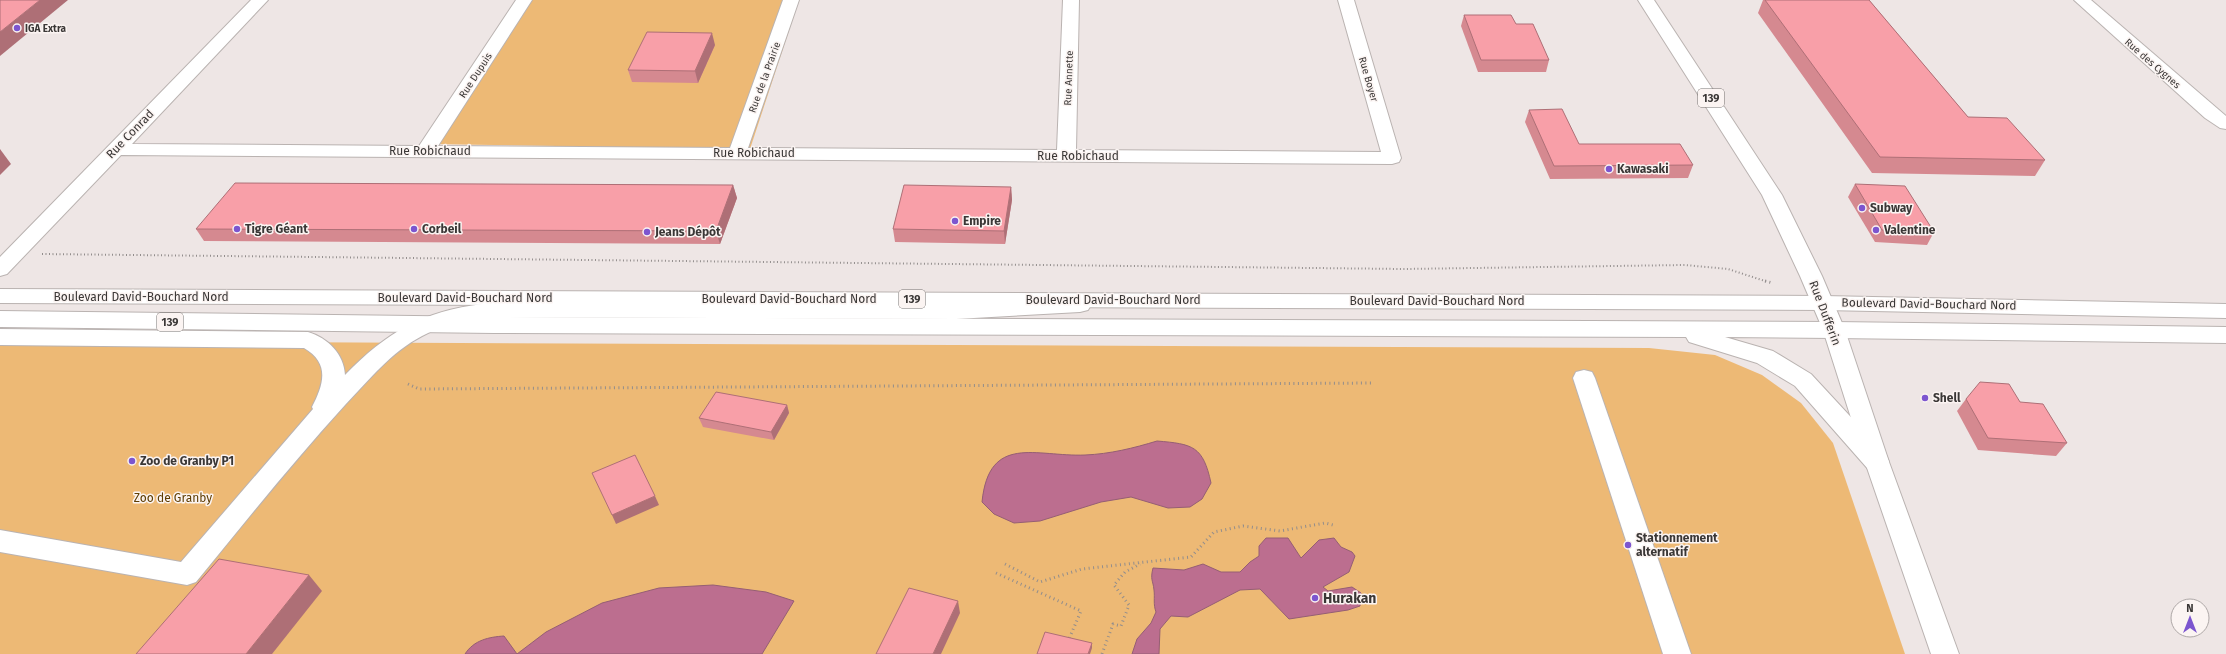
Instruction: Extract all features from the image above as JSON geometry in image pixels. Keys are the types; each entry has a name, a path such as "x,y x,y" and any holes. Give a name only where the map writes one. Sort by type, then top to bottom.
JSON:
{"main road":[{"name":"Rue Conrad","path":"0,269 260,0"},
{"name":"Rue Dupuis","path":"425,151 524,0"},
{"name":"Rue de la Prairie","path":"737,153 791,0"},
{"name":"Rue Annette","path":"1066,156 1070,0"},
{"name":"Rue Boyer","path":"1346,0 1392,158"},
{"name":"Rue Dufferin","path":"1646,0 1772,195 1823,303 1834,330 1877,462 1945,654"},
{"name":"Rue des Cygnes","path":"2082,0 2211,114 2226,124"},
{"name":"Rue Robichaud","path":"116,148 1392,158"},
{"name":"Boulevard David-Bouchard Nord","path":"0,296 1823,303 2226,311"},
{"path":"0,541 187,574 316,422 390,346 403,337 429,324 468,312 495,310 956,312 1179,300"},
{"name":"Boulevard David-Bouchard Nord","path":"0,319 429,324 1640,328 2226,336"},
{"path":"1640,328 1707,338 1765,357 1803,380 1877,462"},
{"path":"0,337 308,340 320,345 332,362 335,370 333,389 316,422"},
{"path":"1584,378 1677,654"}],"path":[{"path":"14,254 978,262 1404,269 1685,265 1728,269 1778,284"},
{"path":"408,384 419,389 427,389 1373,383"},
{"path":"1005,564 1040,582 1082,569 1191,557 1214,532 1244,526 1280,531 1325,523 1334,525"},
{"path":"1102,654 1113,624 1121,626 1129,605 1114,585 1120,576 1132,567 1144,562"},
{"path":"996,573 1081,611 1068,642"}],"green space":[{"path":"525,0 799,0 750,149 428,144"},
{"name":"Zoo de Granby","path":"0,341 1649,348 1715,355 1762,375 1801,403 1833,443 1905,654 0,654"}],"shaded area":[{"path":"1157,441 1188,446 1200,454 1204,461 1211,483 1202,499 1190,507 1168,508 1131,497 1101,502 1040,521 1014,523 994,514 982,502 986,480 994,466 1005,457 1018,453 1085,455 1104,453"},
{"name":"Hurakan","path":"1266,538 1288,538 1301,558 1319,540 1334,538 1341,547 1352,552 1355,556 1349,572 1323,587 1328,591 1352,587 1361,593 1360,606 1348,610 1289,619 1260,589 1240,590 1188,617 1171,616 1160,629 1159,654 1132,654 1137,639 1151,623 1156,612 1152,578 1153,568 1184,570 1203,564 1221,572 1240,572 1250,562 1259,556 1259,546"},
{"path":"713,585 766,592 794,601 762,654 517,654 546,632 602,603 659,588"},
{"path":"504,636 517,654 465,654 477,642 493,637"}],"building":[{"path":"0,0 40,0 0,32"},
{"path":"1765,0 1869,0 1968,117 2007,118 2045,160 1880,157"},
{"path":"1464,15 1511,15 1516,24 1533,24 1549,60 1481,60"},
{"path":"647,32 712,33 695,71 628,70"},
{"path":"1562,109 1579,144 1680,144 1693,165 1554,166 1529,110"},
{"path":"235,183 733,185 716,231 196,229"},
{"path":"1855,184 1905,186 1934,232 1882,230"},
{"name":"Empire","path":"904,185 1011,187 1004,231 893,229"},
{"path":"1980,382 2009,384 2020,402 2043,404 2067,443 1988,438 1966,399"},
{"path":"716,392 787,405 771,432 699,418"},
{"path":"635,455 655,496 612,515 592,473"},
{"path":"219,559 309,575 246,654 136,654"},
{"path":"909,588 958,601 933,654 876,654"},
{"path":"1045,632 1092,643 1088,654 1037,654"}],"place":[{"name":"IGA Extra","path":"17,28"},
{"name":"Kawasaki","path":"1609,169"},
{"name":"Subway","path":"1862,208"},
{"name":"Empire","path":"955,221"},
{"name":"Tigre Géant","path":"237,229"},
{"name":"Corbeil","path":"414,229"},
{"name":"Valentine","path":"1876,230"},
{"name":"Jeans Dépôt","path":"647,232"},
{"name":"Shell","path":"1925,398"},
{"name":"Zoo de Granby P1","path":"132,461"},
{"name":"Stationnement alternatif","path":"1628,545"},
{"name":"Hurakan","path":"1315,598"}]}
